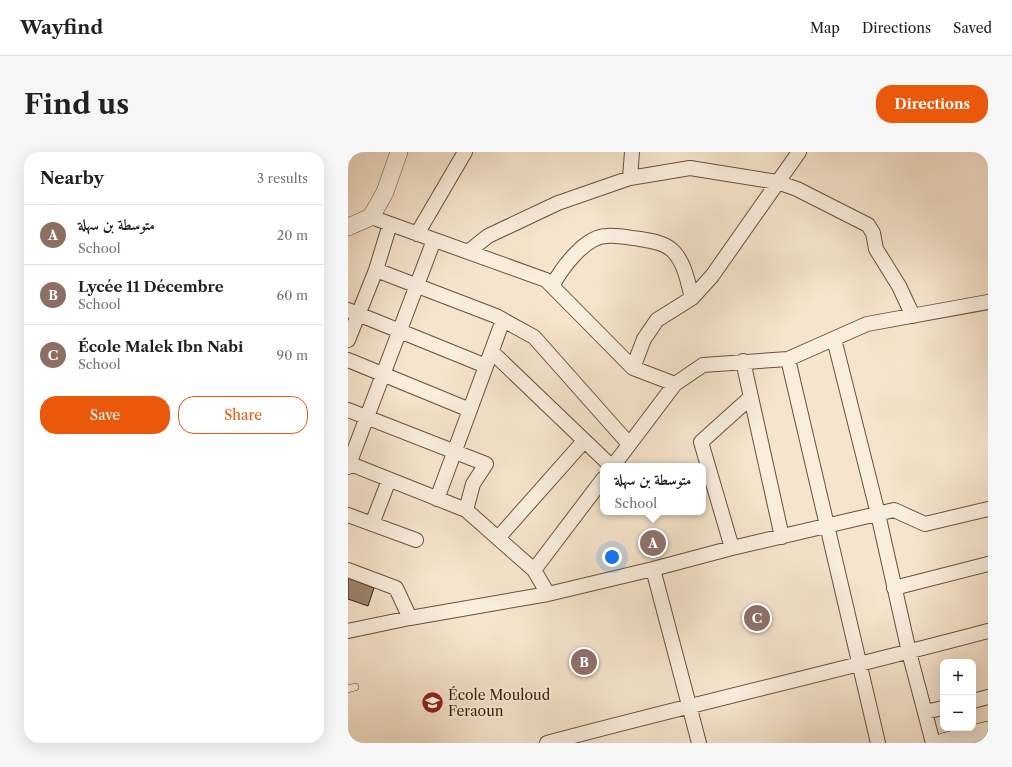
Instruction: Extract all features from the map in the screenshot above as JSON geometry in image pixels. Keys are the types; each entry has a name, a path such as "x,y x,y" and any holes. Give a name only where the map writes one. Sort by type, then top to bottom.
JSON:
{"main road":[{"path":"943,743 988,731"}],"street":[{"path":"348,227 371,217 385,192 399,152"},
{"path":"417,234 465,152"},
{"path":"630,178 632,152"},
{"path":"633,368 644,339 657,320 692,298 725,259 799,152"},
{"path":"468,252 488,236 558,203 630,178 690,168 777,182 797,189 868,225 873,234 876,249 899,286 913,316"},
{"path":"371,217 546,280 633,368 675,384"},
{"path":"348,340 353,312 376,270 390,224"},
{"path":"552,286 561,269 583,247 595,238 606,236 651,241 666,245 679,259 687,276 692,298"},
{"path":"434,240 348,465 466,510 534,570 548,594"},
{"path":"376,270 503,320 534,338 630,444"},
{"path":"614,463 675,384 703,365 788,359 867,324 988,302"},
{"path":"353,312 486,366"},
{"path":"437,499 503,320"},
{"path":"834,339 878,514 909,652 933,743"},
{"path":"492,352 609,463"},
{"path":"788,359 878,743"},
{"path":"348,360 470,410"},
{"path":"743,361 782,537"},
{"path":"732,548 701,442 751,397"},
{"path":"348,410 486,464 473,484 466,510"},
{"path":"498,538 584,441"},
{"path":"372,524 389,480"},
{"path":"534,570 600,483"},
{"path":"348,631 410,618 548,594 653,569 732,548 894,510 925,524 988,509"},
{"path":"348,515 416,540"},
{"path":"894,588 988,564"},
{"path":"653,569 699,743"},
{"path":"348,570 396,588 410,618"},
{"path":"547,743 689,705 909,652 988,631"},
{"path":"976,700 988,697"},
{"path":"925,712 940,709"}],"building":[{"path":"348,578 374,588 368,606 348,599"}],"place":[{"name":"متوسطة بن سهلة","path":"653,543"},
{"name":"École Malek Ibn Nabi","path":"757,618"},
{"name":"Lycée 11 Décembre","path":"584,662"},
{"name":"École Mouloud Feraoun","path":"433,703"}]}
